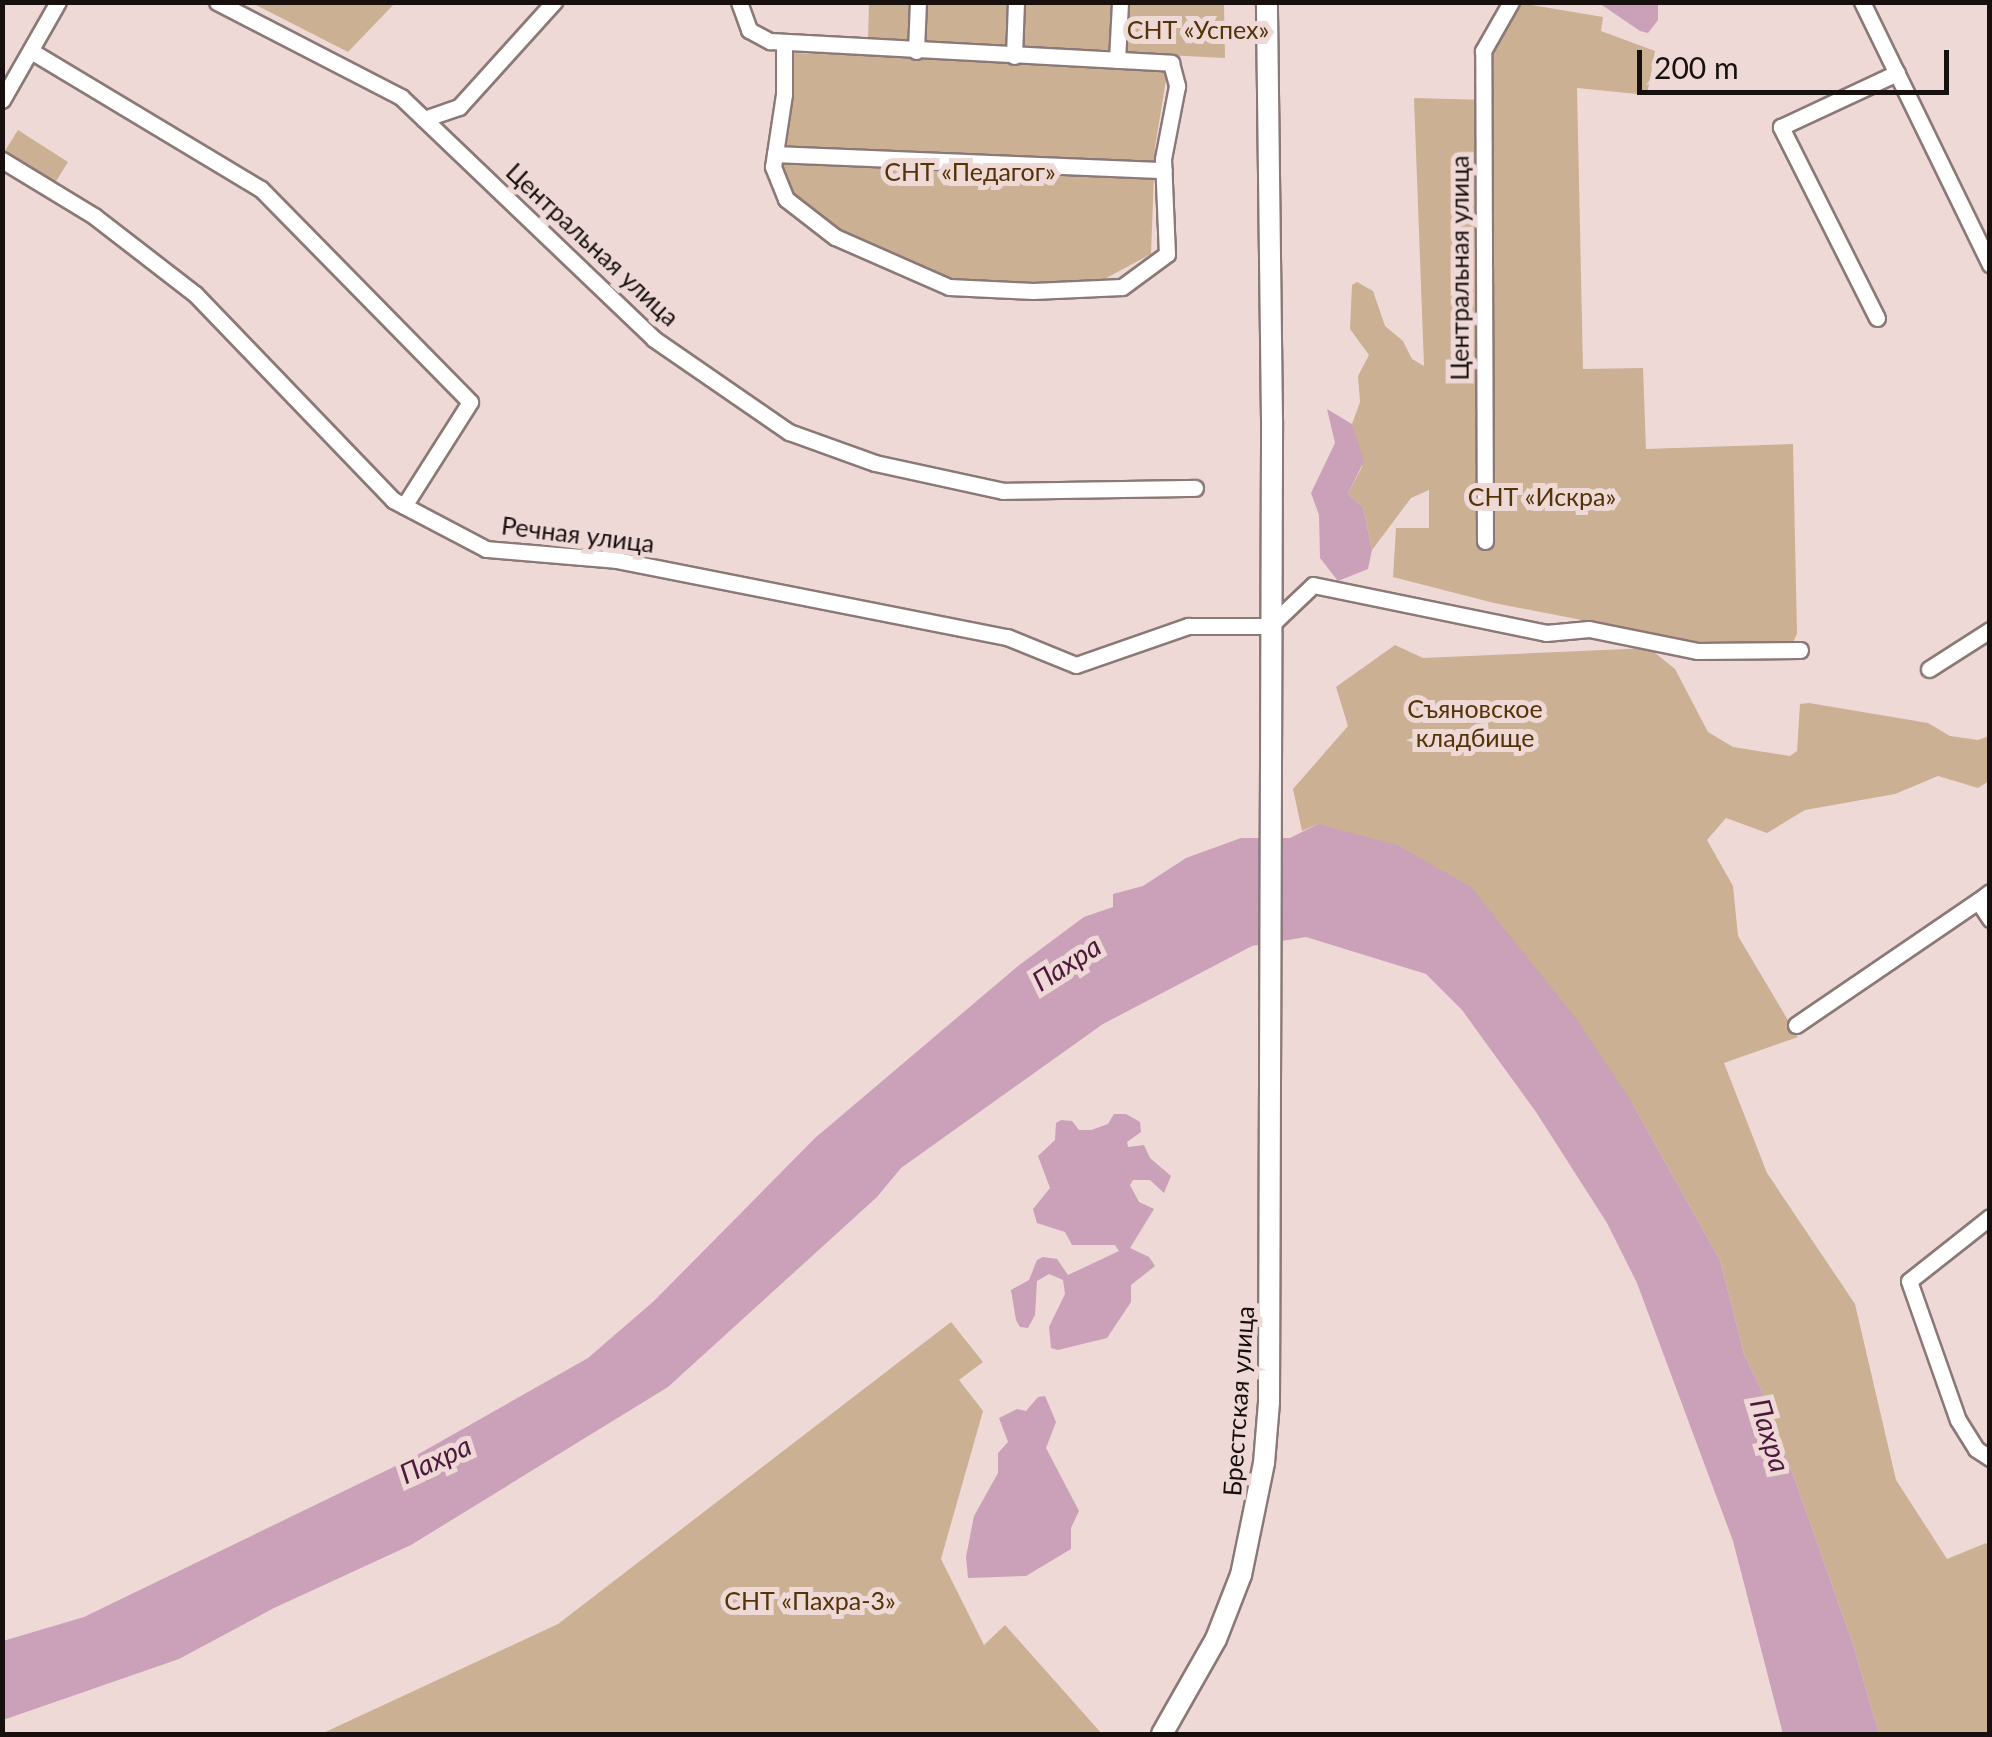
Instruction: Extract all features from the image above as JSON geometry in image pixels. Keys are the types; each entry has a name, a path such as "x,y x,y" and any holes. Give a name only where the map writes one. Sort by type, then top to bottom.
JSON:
{"main road":[{"name":"Брестская улица","path":"1162,1734 1208,1656 1232,1602 1255,1520 1264,1464 1270,1349 1272,1050 1267,2"}],"street":[{"path":"2,100 58,2"},
{"name":"Центральная улица","path":"217,2 401,97 654,339 789,432 876,464 1003,491 1196,488"},
{"path":"424,120 459,108 554,2"},
{"path":"739,2 749,30 770,41 1170,63 1177,86 1164,170 1167,254 1122,287 1033,291 950,287 835,237 786,198 772,166 784,94 784,42"},
{"path":"916,51 918,2"},
{"path":"1014,56 1016,2"},
{"path":"1117,60 1120,2"},
{"name":"Центральная улица","path":"1484,541 1483,51 1512,2"},
{"path":"1862,2 1990,264"},
{"path":"31,50 262,189 470,402 404,506"},
{"path":"1877,318 1781,127 1897,72"},
{"path":"774,154 1164,170"},
{"name":"Речная улица","path":"2,160 94,216 195,294 392,500 486,549 617,560 1007,637 1076,665 1188,626 1270,626"},
{"path":"1270,626 1312,585 1546,633 1589,629 1698,651 1800,650"},
{"path":"1929,669 1990,630"},
{"path":"1796,1025 1984,897 1990,919"},
{"path":"1990,1218 1909,1281 1958,1420 1976,1449 1990,1458"}],"green space":[{"path":"252,3 395,3 348,52"},
{"name":"СНТ «Успех»","path":"869,3 1224,3 1225,58 868,40"},
{"name":"СНТ «Искра»","path":"1520,3 1603,17 1601,31 1655,51 1647,95 1577,88 1583,369 1643,368 1646,449 1793,444 1797,634 1793,642 1705,644 1494,603 1393,577 1396,528 1429,528 1429,490 1411,498 1372,550 1363,507 1348,494 1362,467 1352,424 1360,402 1358,376 1369,355 1350,329 1352,285 1357,282 1373,291 1385,326 1403,341 1412,359 1424,366 1414,98 1489,100 1492,55"},
{"name":"СНТ «Педагог»","path":"793,53 1168,68 1155,147 1151,254 1097,283 949,283 839,235 791,198 779,166"},
{"path":"18,130 68,162 53,186 3,154"},
{"name":"Съяновское кладбище","path":"1395,645 1423,658 1649,648 1675,669 1708,732 1733,747 1790,756 1797,751 1800,704 1809,703 1928,723 1950,736 1978,740 1989,736 1989,781 1978,788 1938,776 1895,794 1805,810 1767,833 1726,818 1707,840 1733,886 1738,936 1798,1037 1724,1063 1767,1173 1855,1304 1896,1480 1947,1559 1986,1543 1989,1547 1989,1734 1879,1734 1853,1644 1768,1404 1744,1354 1720,1260 1631,1101 1318,824 1302,831 1293,789 1348,726 1336,687"},
{"name":"СНТ «Пахра-3»","path":"951,1322 983,1362 959,1380 983,1411 941,1559 984,1645 1005,1625 1102,1734 321,1734 558,1624"}],"water":[{"path":"1599,3 1658,3 1658,20 1648,33 1640,31"},
{"path":"1327,409 1352,424 1364,461 1348,494 1363,507 1372,550 1368,569 1338,581 1320,558 1319,515 1311,493 1335,443"},
{"name":"Пахра","path":"1318,824 1397,845 1471,887 1578,1021 1631,1101 1720,1260 1744,1354 1768,1404 1853,1644 1879,1734 1783,1734 1733,1541 1637,1283 1607,1223 1536,1112 1462,1010 1426,974 1306,937 1252,946 1103,1024 901,1168 877,1197 668,1387 411,1545 274,1608 179,1659 3,1720 3,1641 84,1617 408,1460 588,1358 654,1301 815,1138 1018,966 1084,917 1113,907 1113,894 1143,886 1186,858 1241,838 1290,838"},
{"path":"1114,1114 1126,1114 1140,1122 1141,1132 1127,1142 1128,1147 1144,1145 1150,1158 1171,1176 1164,1193 1150,1180 1133,1180 1130,1185 1139,1202 1154,1209 1130,1248 1149,1257 1155,1266 1131,1285 1131,1302 1107,1338 1058,1350 1051,1348 1049,1327 1065,1294 1063,1280 1049,1274 1037,1281 1035,1315 1028,1328 1020,1327 1016,1320 1011,1290 1029,1280 1037,1260 1043,1257 1057,1259 1068,1275 1119,1251 1115,1245 1072,1245 1065,1232 1037,1223 1033,1209 1050,1188 1038,1156 1055,1140 1056,1123 1061,1120 1072,1121 1079,1130 1091,1130 1108,1124"},
{"path":"1045,1396 1056,1422 1046,1448 1079,1511 1071,1528 1071,1549 1026,1576 968,1578 966,1557 974,1516 998,1473 998,1453 1008,1442 999,1418 1017,1409 1026,1411 1038,1397"}]}
